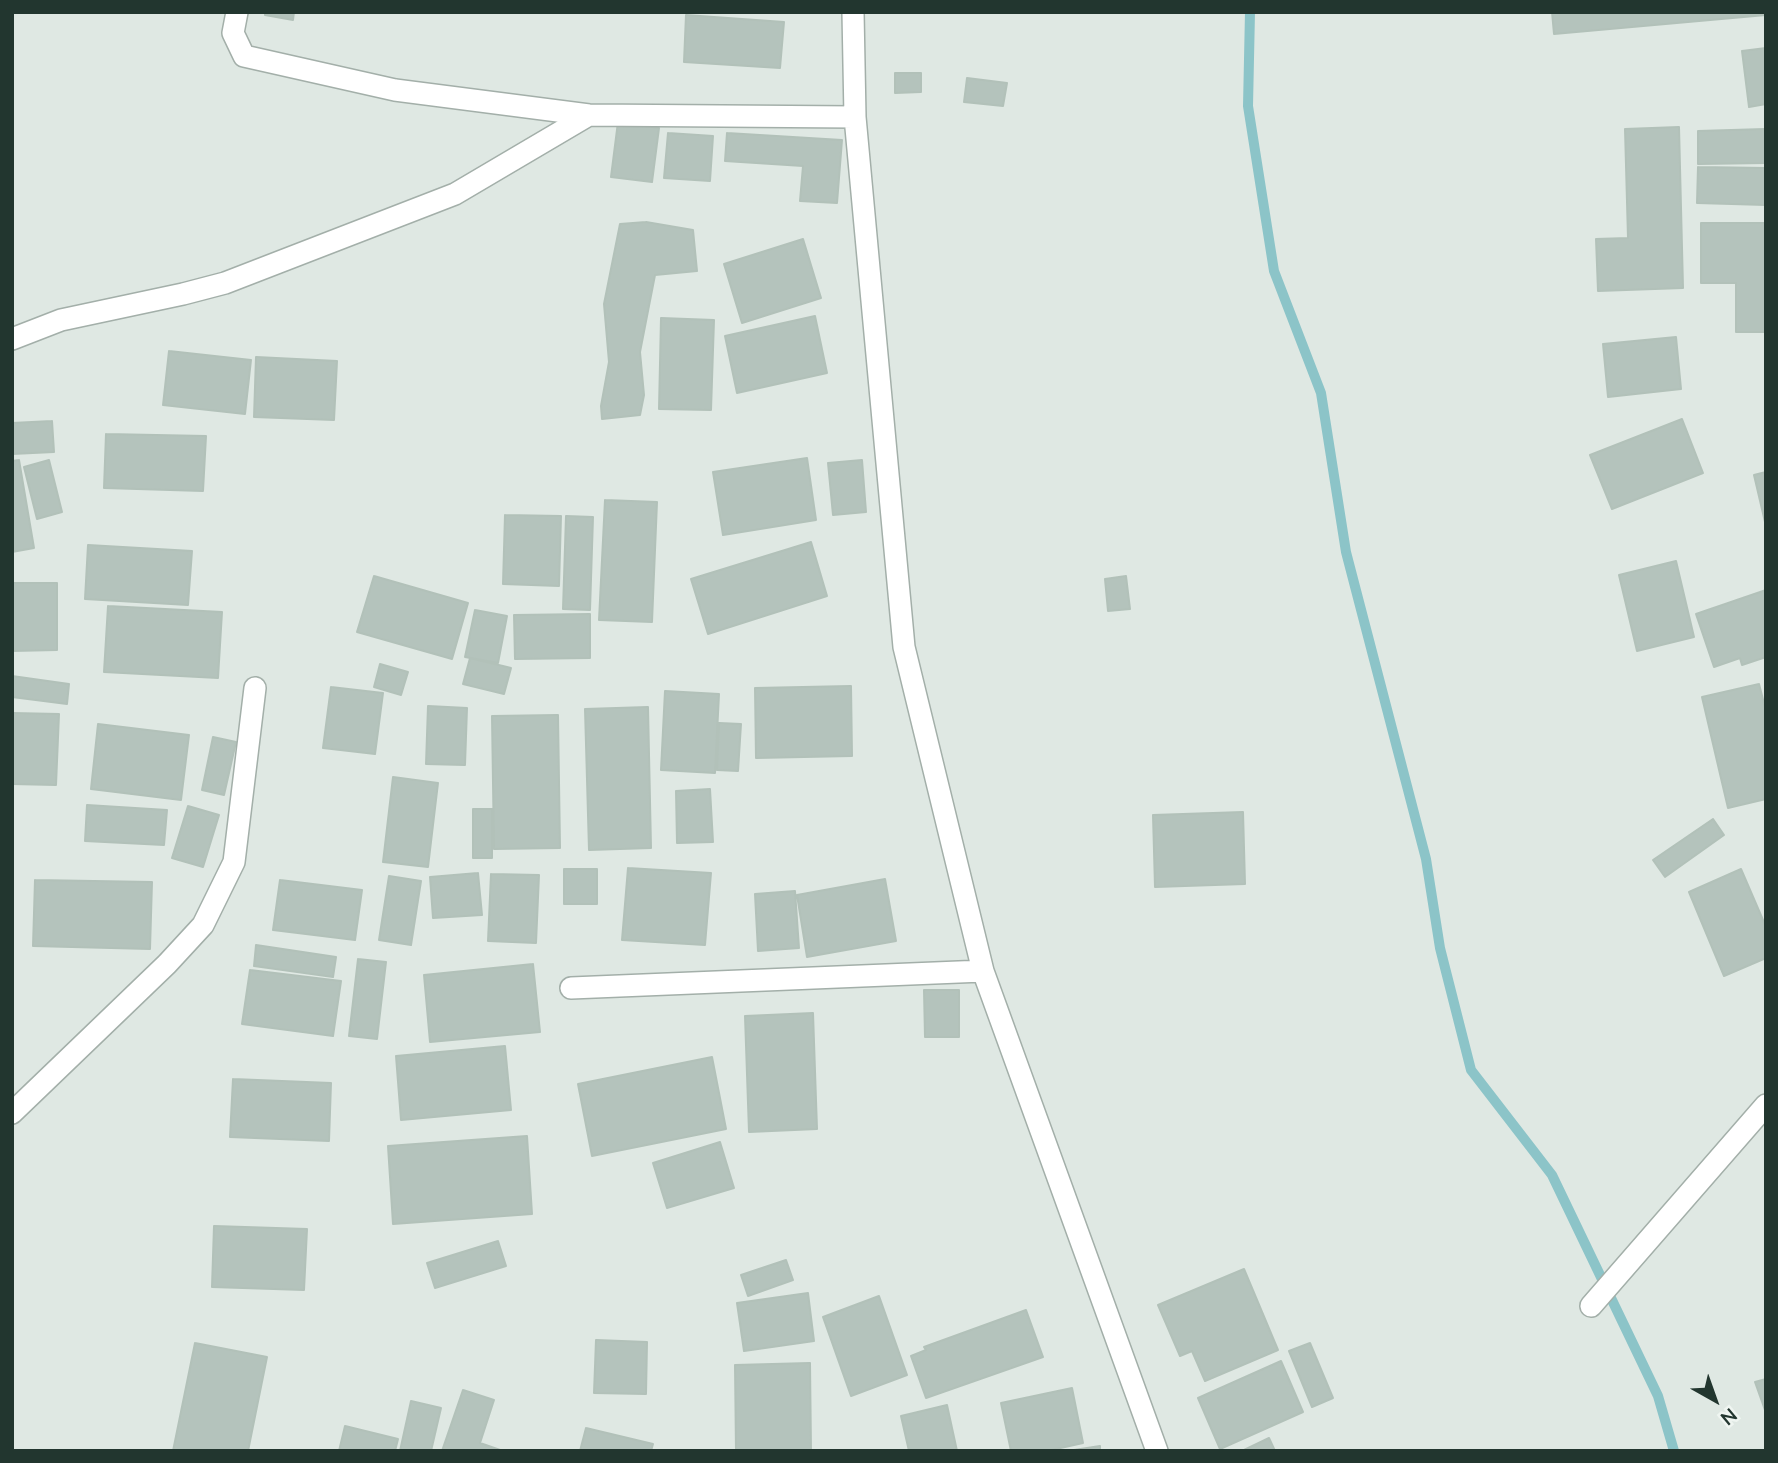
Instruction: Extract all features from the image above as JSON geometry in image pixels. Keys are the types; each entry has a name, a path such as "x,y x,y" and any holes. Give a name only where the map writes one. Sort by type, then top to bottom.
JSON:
{"street":[{"path":"237,12 233,33 244,56 395,90 589,115 855,117"},
{"path":"853,12 855,117 904,647 983,971 1157,1451"},
{"path":"12,339 61,320 183,295 225,283 455,194 589,115"},
{"path":"12,1114 167,964 203,925 234,862 255,688"},
{"path":"571,988 983,971"},
{"path":"1591,1306 1766,1105"}],"building":[{"path":"265,12 294,12 293,20 265,15"},
{"path":"1552,12 1766,12 1766,15 1554,34"},
{"path":"686,15 784,22 780,68 684,62"},
{"path":"1766,48 1766,104 1749,107 1742,51"},
{"path":"895,73 921,73 921,92 895,93"},
{"path":"967,78 1007,83 1003,106 964,102"},
{"path":"618,122 659,128 652,182 611,177"},
{"path":"1679,127 1683,288 1598,291 1596,239 1628,238 1625,129"},
{"path":"1765,129 1766,163 1698,164 1698,131"},
{"path":"668,133 713,136 710,181 664,178"},
{"path":"727,133 842,140 837,203 800,201 803,166 725,161"},
{"path":"1698,167 1766,168 1766,205 1697,203"},
{"path":"646,222 693,230 697,271 655,275 640,352 644,395 640,415 602,419 601,406 609,362 604,304 620,224"},
{"path":"1701,223 1766,223 1766,332 1736,332 1736,283 1701,283"},
{"path":"803,239 821,298 742,323 724,264"},
{"path":"815,316 827,373 737,393 725,336"},
{"path":"661,318 714,320 711,410 659,409"},
{"path":"1676,337 1681,389 1608,397 1603,344"},
{"path":"169,351 251,360 245,414 163,405"},
{"path":"256,357 337,361 334,420 254,417"},
{"path":"1682,419 1703,473 1612,509 1590,455"},
{"path":"52,421 54,452 12,454 12,423"},
{"path":"106,434 206,436 203,491 104,488"},
{"path":"807,458 816,520 723,535 713,472"},
{"path":"19,460 34,548 12,552 12,461"},
{"path":"49,460 62,512 37,519 24,467"},
{"path":"862,460 866,512 833,515 828,463"},
{"path":"1766,472 1766,522 1765,522 1754,475"},
{"path":"605,500 657,502 652,622 599,620"},
{"path":"505,515 561,516 559,586 503,584"},
{"path":"566,516 593,517 590,610 563,609"},
{"path":"811,542 827,596 708,634 691,579"},
{"path":"88,545 192,551 188,605 85,599"},
{"path":"1676,561 1694,637 1637,651 1619,575"},
{"path":"374,576 468,603 452,659 357,632"},
{"path":"1126,576 1130,609 1108,611 1105,579"},
{"path":"12,583 57,583 57,650 12,651"},
{"path":"1766,590 1766,657 1742,665 1740,658 1714,667 1696,614"},
{"path":"108,606 222,612 218,678 104,672"},
{"path":"475,610 507,616 498,663 465,657"},
{"path":"590,614 590,658 515,659 514,615"},
{"path":"470,658 511,668 504,694 463,684"},
{"path":"380,664 408,672 401,695 374,687"},
{"path":"12,676 69,684 67,704 12,697"},
{"path":"1759,684 1766,711 1766,799 1728,808 1702,697"},
{"path":"851,686 852,756 756,758 755,688"},
{"path":"331,687 383,693 375,754 323,748"},
{"path":"665,691 719,694 715,773 661,770"},
{"path":"428,706 467,708 465,765 426,764"},
{"path":"648,707 651,848 589,850 585,709"},
{"path":"12,713 59,714 56,785 12,784"},
{"path":"558,715 560,848 494,849 492,716"},
{"path":"719,723 741,724 738,771 717,770"},
{"path":"98,724 189,735 181,800 91,789"},
{"path":"213,737 236,742 224,795 202,790"},
{"path":"393,777 438,783 428,867 383,862"},
{"path":"710,789 713,842 677,843 676,791"},
{"path":"87,805 167,810 164,845 85,841"},
{"path":"188,806 219,815 203,867 172,858"},
{"path":"473,809 492,809 492,858 473,858"},
{"path":"1243,812 1245,884 1155,887 1153,815"},
{"path":"1713,819 1724,835 1665,877 1653,860"},
{"path":"628,868 711,873 705,945 622,940"},
{"path":"564,869 597,869 597,904 564,904"},
{"path":"1741,869 1766,927 1766,958 1724,976 1689,892"},
{"path":"478,873 482,915 433,918 430,877"},
{"path":"491,874 539,875 536,943 488,941"},
{"path":"389,876 421,881 411,945 379,940"},
{"path":"885,879 896,941 807,957 797,895"},
{"path":"35,880 152,882 150,949 33,946"},
{"path":"280,880 362,890 355,940 273,930"},
{"path":"795,891 799,948 758,951 755,894"},
{"path":"256,945 336,957 333,977 254,966"},
{"path":"358,959 386,962 377,1039 349,1036"},
{"path":"533,964 540,1032 430,1042 424,975"},
{"path":"250,970 341,981 333,1036 242,1024"},
{"path":"924,990 959,990 959,1037 925,1037"},
{"path":"813,1013 817,1129 749,1132 745,1016"},
{"path":"505,1046 511,1110 401,1120 396,1056"},
{"path":"712,1057 726,1129 592,1156 578,1084"},
{"path":"233,1079 331,1083 329,1141 230,1137"},
{"path":"527,1136 532,1214 393,1224 388,1146"},
{"path":"720,1142 734,1188 667,1208 653,1163"},
{"path":"214,1226 307,1229 304,1290 212,1287"},
{"path":"498,1241 506,1266 435,1288 427,1263"},
{"path":"786,1260 793,1280 748,1296 741,1275"},
{"path":"1244,1269 1278,1350 1205,1381 1192,1351 1180,1356 1158,1305"},
{"path":"808,1293 814,1341 744,1351 737,1303"},
{"path":"879,1296 907,1375 851,1396 823,1317"},
{"path":"1026,1310 1043,1357 926,1398 911,1356 926,1350 924,1347"},
{"path":"596,1340 647,1342 646,1394 594,1393"},
{"path":"195,1343 267,1357 248,1451 173,1451"},
{"path":"1310,1343 1333,1398 1312,1407 1289,1351"},
{"path":"1281,1361 1303,1412 1220,1449 1198,1398"},
{"path":"810,1363 811,1451 736,1451 735,1365"},
{"path":"1766,1379 1766,1413 1755,1382"},
{"path":"1072,1388 1083,1443 1047,1451 1011,1451 1001,1403"},
{"path":"463,1390 494,1400 480,1443 503,1451 442,1451"},
{"path":"411,1401 441,1408 431,1451 400,1451"},
{"path":"947,1405 957,1451 909,1451 901,1416"},
{"path":"345,1426 398,1439 395,1451 339,1451"},
{"path":"586,1428 653,1444 651,1451 580,1451"},
{"path":"1269,1438 1275,1451 1242,1451"},
{"path":"1100,1446 1100,1451 1074,1451 1074,1450"}],"waterway":[{"path":"1250,12 1248,106 1274,271 1321,393 1346,552 1426,859 1440,948 1471,1070 1552,1175 1658,1396 1674,1451"}]}
